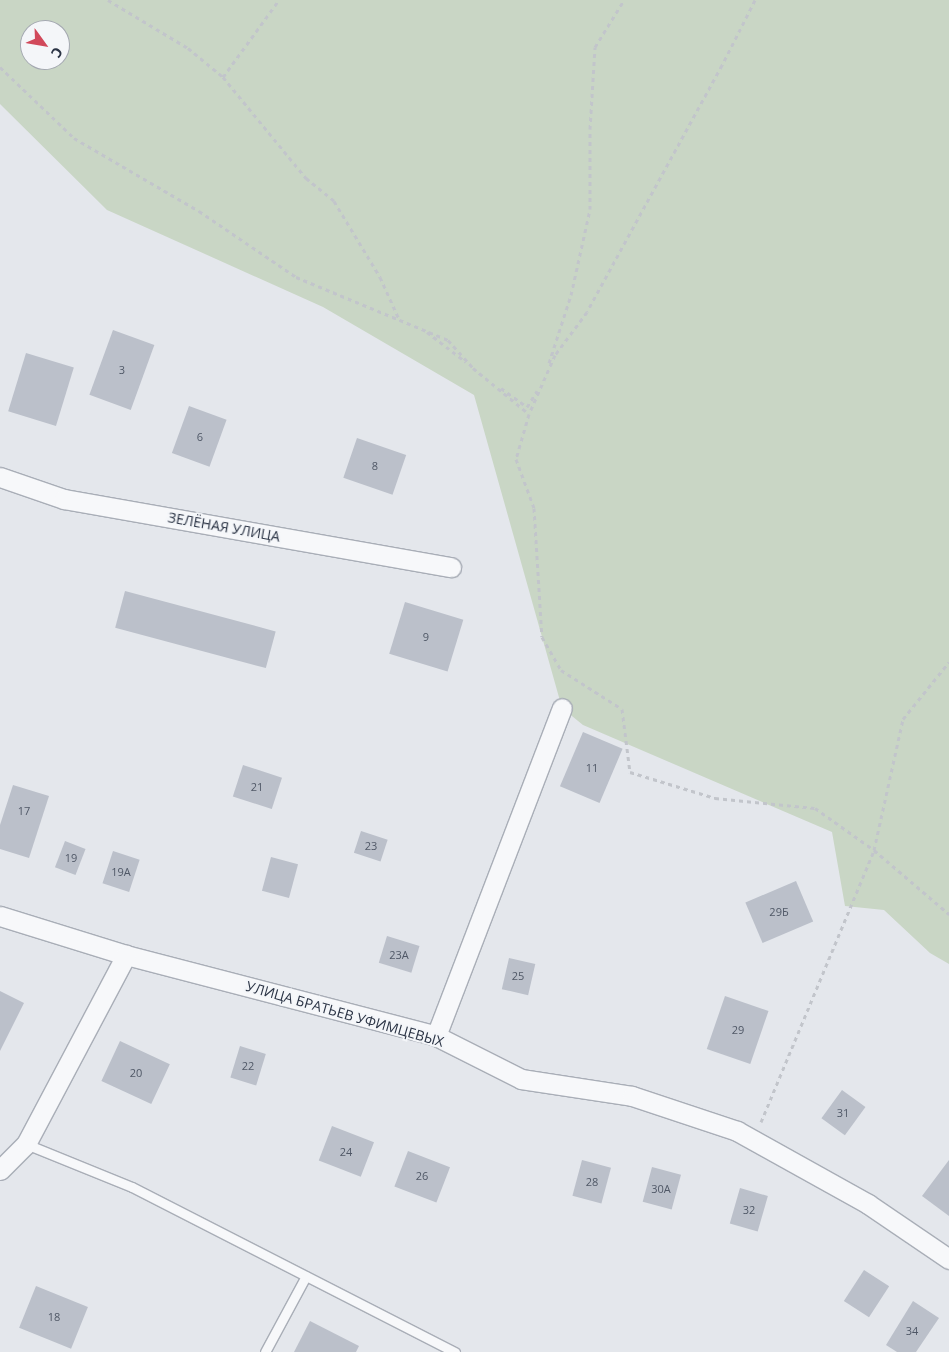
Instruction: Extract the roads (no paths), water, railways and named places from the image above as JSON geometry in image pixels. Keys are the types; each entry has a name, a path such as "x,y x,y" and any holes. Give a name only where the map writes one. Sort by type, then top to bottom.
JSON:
{"street":[{"name":"ЗЕЛЁНАЯ УЛИЦА","path":"0,477 64,499 451,567"},
{"path":"436,1036 562,708"},
{"name":"УЛИЦА БРАТЬЕВ УФИМЦЕВЫХ","path":"0,916 126,954 436,1036 521,1079 632,1096 737,1131 868,1204 949,1259"},
{"path":"0,1170 26,1144 126,954"}],"lane":[{"path":"26,1144 132,1187 455,1352"},
{"path":"265,1352 306,1276"}]}
